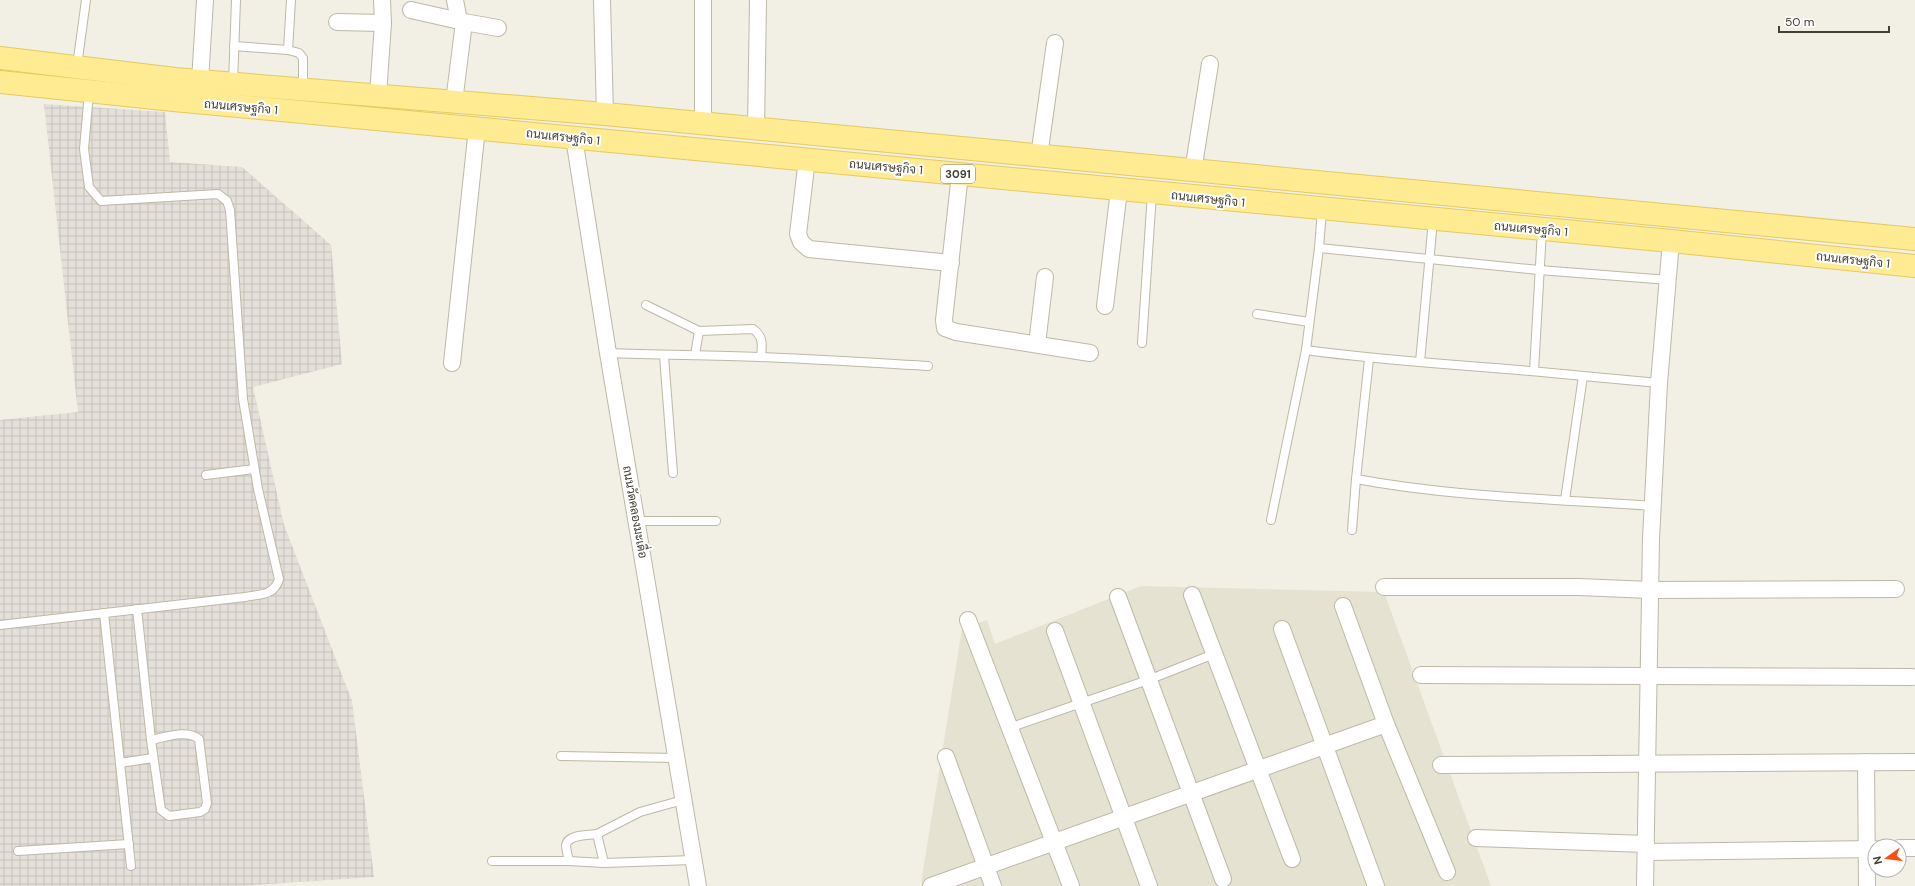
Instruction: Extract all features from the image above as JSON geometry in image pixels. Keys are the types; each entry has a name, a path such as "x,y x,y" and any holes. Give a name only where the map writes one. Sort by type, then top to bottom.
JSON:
{"main road":[{"name":"ถนนเศรษฐกิจ 1","path":"0,58 200,81 605,114 1915,239"},
{"name":"ถนนเศรษฐกิจ 1","path":"0,82 90,92 807,159 1322,210 1671,241 1915,266"}],"street":[{"path":"200,81 205,0"},
{"path":"378,95 383,23 382,0"},
{"path":"454,102 461,21 455,0"},
{"path":"602,0 605,114"},
{"path":"703,0 703,124"},
{"path":"756,129 758,0"},
{"path":"411,10 498,28"},
{"path":"338,22 383,23"},
{"path":"1039,156 1055,43"},
{"path":"1193,171 1210,64"},
{"path":"452,363 477,128"},
{"name":"ถนนวัดคลองมะเดื่อ","path":"574,138 608,353 698,886"},
{"path":"807,159 798,234 801,242 809,249 951,263"},
{"path":"960,174 944,320 945,328 956,332 1090,353"},
{"path":"1105,306 1119,190"},
{"path":"1645,886 1648,676 1653,506 1659,383 1669,280 1671,241"},
{"path":"1037,344 1045,277"},
{"path":"1384,587 1579,587 1650,590 1896,589"},
{"path":"1192,595 1292,859"},
{"path":"1118,597 1223,879"},
{"path":"1343,606 1386,724 1447,872"},
{"path":"968,620 1071,886"},
{"path":"1282,629 1376,886"},
{"path":"1055,631 1149,886"},
{"path":"1421,675 1590,674 1648,676 1912,677"},
{"path":"931,886 1386,724"},
{"path":"946,757 992,886"},
{"path":"1866,762 1870,838"},
{"path":"1441,765 1915,762"},
{"path":"1476,838 1646,848 1867,849"}],"lane":[{"path":"77,68 86,0"},
{"path":"234,84 236,0"},
{"path":"288,50 291,0"},
{"path":"234,46 299,52 303,58 303,89"},
{"path":"0,626 245,597 270,592 277,588 279,580 254,469 243,399 230,210 227,201 218,194 101,201 89,186 84,149 90,92"},
{"path":"1142,343 1152,193"},
{"path":"1271,520 1306,350 1319,248 1322,210"},
{"path":"1420,362 1433,220"},
{"path":"1534,371 1542,230"},
{"path":"1319,248 1539,270 1669,280"},
{"path":"646,305 699,331 753,330 759,334 762,339 761,357"},
{"path":"1257,314 1309,322"},
{"path":"695,355 699,331"},
{"path":"1306,350 1369,359 1534,371 1659,383"},
{"path":"608,353 664,356 695,355 761,357 928,366"},
{"path":"664,356 673,472"},
{"path":"1352,530 1369,359"},
{"path":"1565,500 1583,376"},
{"path":"206,475 254,469"},
{"path":"1356,479 1413,487 1653,506"},
{"path":"636,521 716,521"},
{"path":"137,609 151,740 153,758 160,810 169,816 200,812 206,809 208,803 199,739 194,735 186,734 151,740"},
{"path":"104,613 131,866"},
{"path":"1009,728 1082,704 1214,654"},
{"path":"561,756 676,758"},
{"path":"120,763 153,758"},
{"path":"569,861 566,845 573,837 597,834 640,812 683,800"},
{"path":"597,834 604,863"},
{"path":"18,851 128,844"},
{"path":"492,861 569,861 604,863 693,860"}],"shaded area":[{"path":"44,104 165,112 170,162 242,167 331,245 342,364 253,387 284,525 352,701 374,877 240,886 0,886 0,420 78,412"},
{"path":"1141,586 1384,592 1491,886 922,886 922,877 962,629 987,620 995,644"}]}
